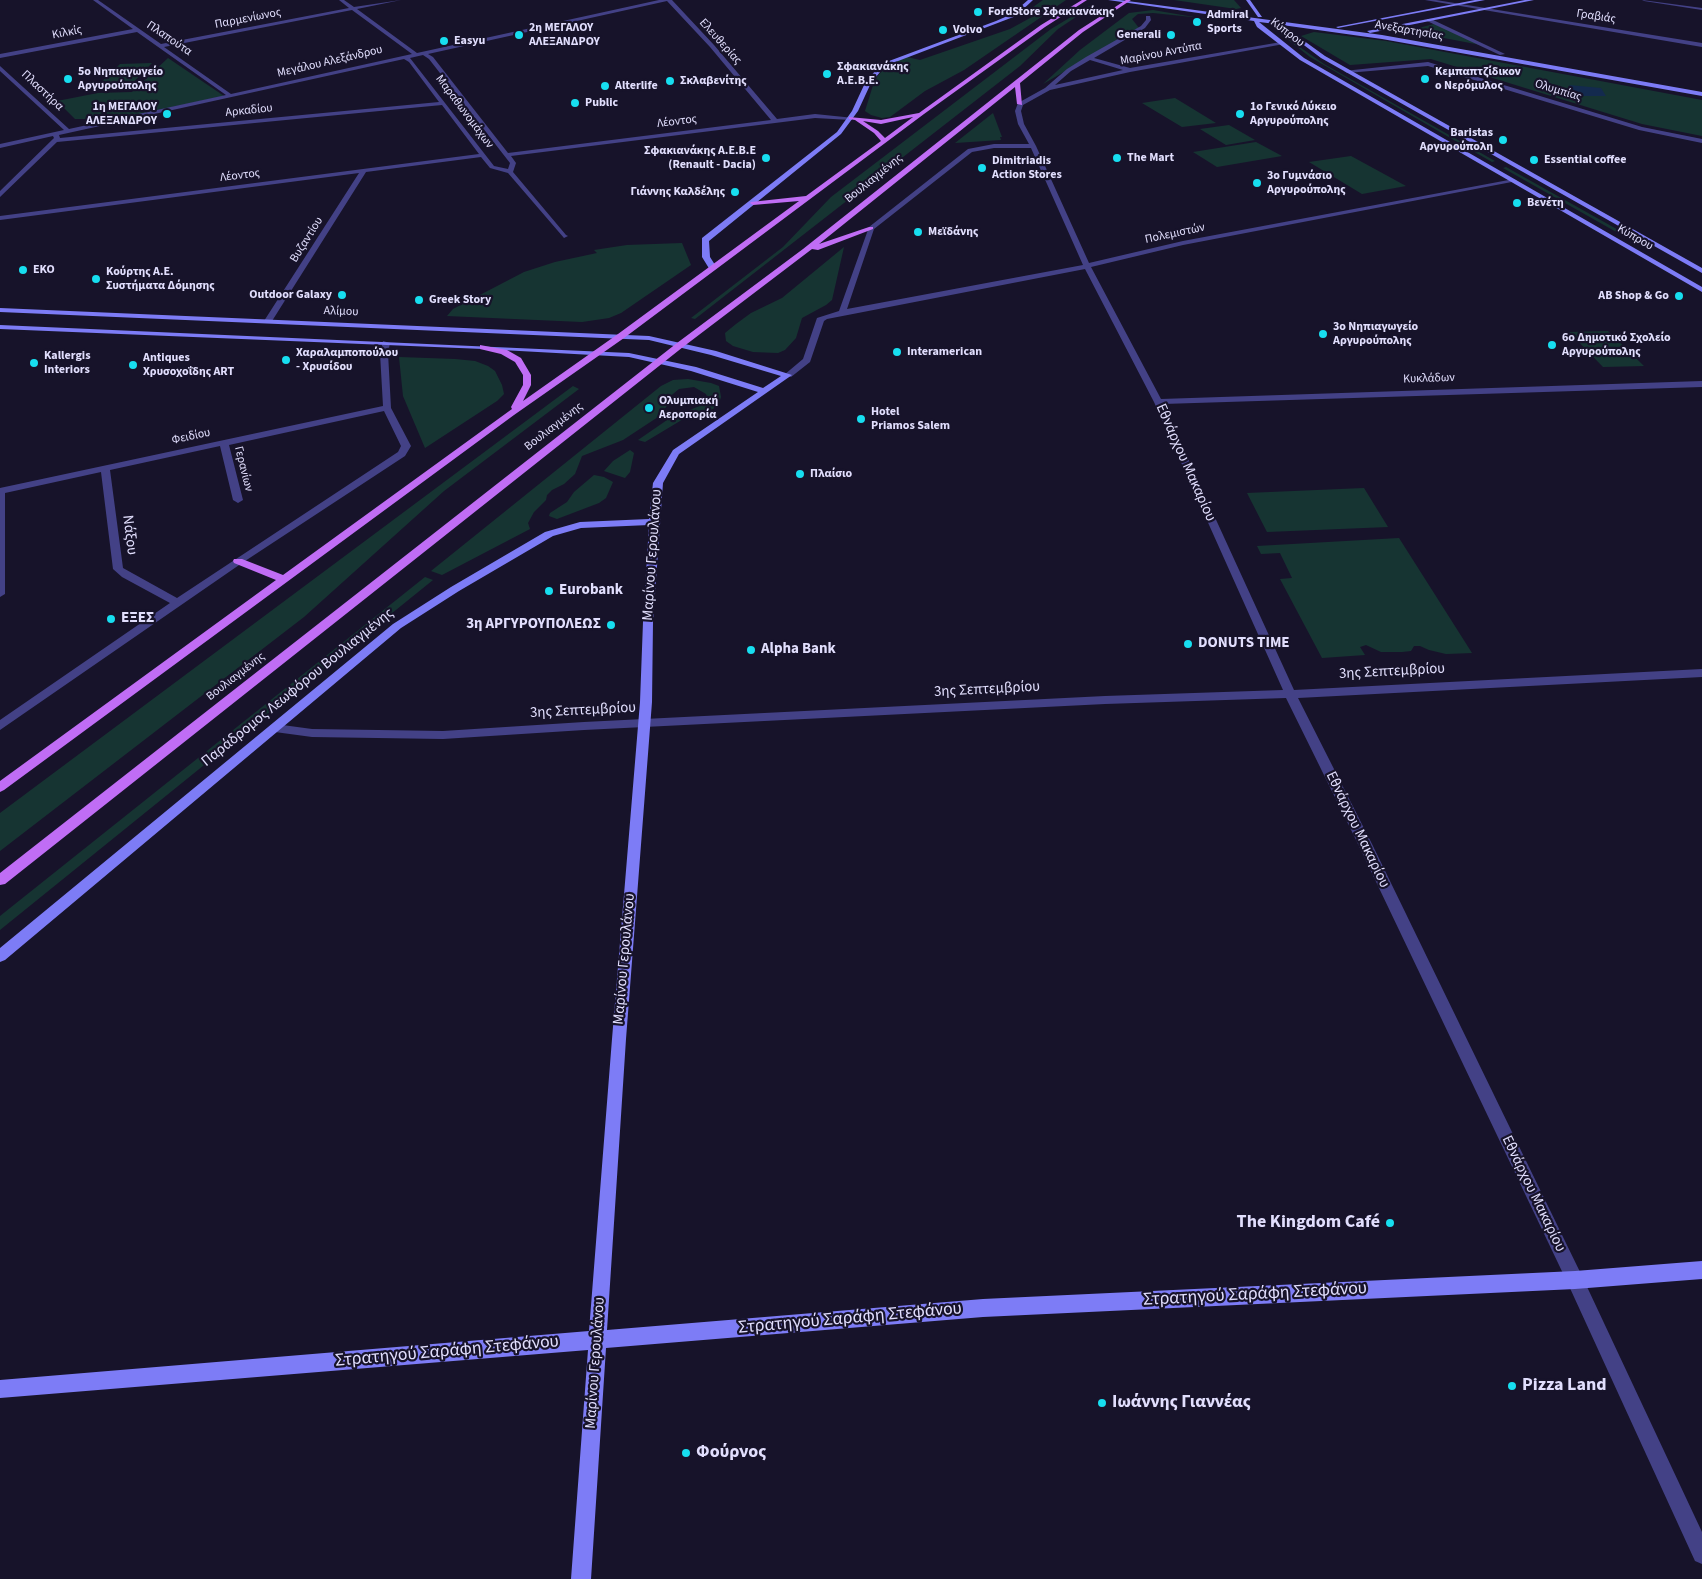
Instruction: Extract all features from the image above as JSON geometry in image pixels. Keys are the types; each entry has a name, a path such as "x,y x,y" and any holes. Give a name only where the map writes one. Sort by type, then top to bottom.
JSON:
{"main road":[{"path":"713,268 706,257 705,240 832,139 851,118 868,83 883,65 1014,15 1031,0"},
{"name":"Βουλιαγμένης","path":"0,787 511,413 597,353 922,113 1043,26 1085,0"},
{"name":"Ανεξαρτησίας","path":"1110,0 1258,19 1342,26 1702,90"},
{"name":"Ανεξαρτησίας","path":"1152,0 1278,24 1361,34 1702,94"},
{"path":"1248,0 1258,19"},
{"path":"1327,29 1483,0"},
{"path":"1361,34 1532,0"},
{"name":"Βουλιαγμένης","path":"0,880 680,345 806,251 1080,31 1127,1"},
{"name":"Κύπρου","path":"1258,19 1259,26 1302,59 1702,290"},
{"name":"Κύπρου","path":"1278,24 1310,49 1347,71 1702,271"},
{"path":"1016,82 1020,104"},
{"path":"851,118 881,122 922,113"},
{"path":"851,118 876,132 885,142"},
{"path":"753,203 807,198"},
{"path":"806,251 871,228"},
{"name":"Αλίμου","path":"0,310 620,336 649,338 680,345"},
{"name":"Αλίμου","path":"0,327 483,347 629,355 660,361"},
{"path":"680,345 788,375"},
{"path":"483,347 504,352 518,360 527,375 527,385 511,413"},
{"path":"660,361 764,391"},
{"name":"Μαρίνου Γερουλάνου","path":"581,1579 597,1340 644,724 658,483 676,452 788,375"},
{"name":"Παράδρομος Λεωφόρου Βουλιαγμένης","path":"0,956 397,626 454,589 549,534 580,525 655,522"},
{"path":"238,561 284,579"},
{"name":"Στρατηγού Σαράφη Στεφάνου","path":"0,1389 983,1308 1575,1280 1702,1270"}],"street":[{"name":"Πλαπούτα","path":"95,0 231,96"},
{"path":"341,0 415,54"},
{"name":"Παρμενίωνος","path":"160,46 399,0"},
{"path":"631,0 647,4"},
{"name":"Μεγάλου Αλεξάνδρου","path":"0,146 55,137 68,131 665,0"},
{"name":"Ελευθερίας","path":"669,0 775,121"},
{"name":"Γραβιάς","path":"1427,0 1702,45"},
{"path":"1644,0 1702,9"},
{"path":"1020,104 1047,89 1061,76 1088,58 1142,27 1149,20 1148,17"},
{"path":"1429,20 1502,54"},
{"name":"Κιλκίς","path":"0,56 138,30"},
{"name":"Μαρίνου Αντύπα","path":"1047,89 1130,70 1281,44"},
{"name":"Μαραθωνομάχων","path":"424,53 431,58 513,164 510,172"},
{"name":"Μαραθωνομάχων","path":"405,57 411,61 492,167 510,172 564,236"},
{"path":"1088,58 1130,70"},
{"name":"Ολυμπίας","path":"1347,71 1428,64 1641,129 1702,141"},
{"name":"Πλαστήρα","path":"0,68 68,131"},
{"name":"Αρκαδίου","path":"55,137 443,103"},
{"name":"Εθνάρχου Μακαρίου","path":"1020,104 1018,111 1020,121 1087,266 1158,402 1290,694 1365,844 1575,1280 1702,1554"},
{"name":"Λέοντος","path":"506,155 822,115 851,118"},
{"path":"0,196 55,137"},
{"path":"788,375 807,360 820,320 842,312 871,228 970,150 994,146 1033,146"},
{"name":"Λέοντος","path":"0,218 483,155"},
{"name":"Βυζαντίου","path":"268,321 364,171"},
{"name":"Πολεμιστών","path":"842,312 1087,266 1183,243 1514,181"},
{"path":"0,726 238,561 402,454 406,446 387,408 384,353 386,343"},
{"name":"Κυκλάδων","path":"1158,402 1702,384"},
{"name":"Φειδίου","path":"0,491 387,408"},
{"name":"Γερανίων","path":"224,443 238,500"},
{"name":"Νάξου","path":"105,468 118,568 126,575 177,603"},
{"path":"0,491 0,594"},
{"name":"3ης Σεπτεμβρίου","path":"275,728 312,733 443,736 1086,701 1290,694 1702,673"}],"green space":[{"path":"1043,0 1066,0 964,70 925,91 890,117 882,118 865,111 875,79 888,64 907,57 920,60 1010,29 1044,8 1033,7"},
{"path":"1174,0 1234,0 1241,8 1236,9"},
{"path":"1094,5 1058,29 1020,66 695,319 691,318 783,247 831,197 1051,29"},
{"path":"1153,10 1229,23 1153,13 1138,14 1132,19 1139,28 1043,84 1080,50 1129,13"},
{"path":"1434,24 1438,25 1486,46 1407,31"},
{"path":"1277,31 1324,64 1495,161 1492,162 1310,57"},
{"path":"1314,32 1386,41 1702,100 1702,136 1642,124 1431,59 1350,65 1301,36"},
{"path":"168,58 224,96 106,121 99,119 75,119 57,101 98,93 132,92"},
{"path":"152,63 127,89 93,90 120,64"},
{"path":"1175,98 1216,123 1182,127 1142,103"},
{"path":"993,113 1002,137 1000,137 1001,140 955,143"},
{"path":"1229,125 1255,140 1226,145 1200,129"},
{"path":"1256,142 1282,156 1217,167 1193,152"},
{"path":"1351,156 1406,186 1362,194 1309,162"},
{"path":"1506,167 1638,241 1634,242 1503,168"},
{"path":"682,243 691,265 621,313 609,318 582,322 447,316 453,309 524,272 555,262 597,253 594,250 627,245"},
{"path":"844,247 832,300 802,318 796,338 785,350 778,353 753,352 733,346 726,341 725,333 736,324 751,313 782,298"},
{"path":"1608,331 1644,366 1603,367 1569,332"},
{"path":"399,357 475,361 495,371 504,394 497,401 425,448 403,396"},
{"path":"688,379 719,386 721,397 719,403 713,409 685,418 645,442 638,440 670,418 702,405 708,399 706,394 694,387 679,389 668,398 667,406 658,417 623,440 582,456 575,474 564,484 552,490 547,495 546,500 534,512 528,523 530,529 442,575 431,571 661,386 673,380"},
{"path":"573,386 579,389 444,491 304,617 0,851 0,813"},
{"path":"630,450 634,453 630,472 625,478 604,471 613,461"},
{"path":"594,475 604,477 613,482 606,498 599,503 557,519 549,516 550,513 567,502 574,492"},
{"path":"1364,488 1388,527 1267,532 1247,493"},
{"path":"1399,538 1472,653 1446,654 1420,646 1414,646 1411,651 1381,652 1366,645 1360,647 1365,655 1322,658 1280,579 1292,578 1280,553 1261,554 1257,546"},
{"path":"425,577 433,580 0,930 0,916"}],"water":[{"path":"1569,85 1601,88 1606,96 1584,96 1560,91 1571,88"}],"place":[{"name":"FordStore Σφακιανάκης","path":"978,12"},
{"name":"Admiral Sports","path":"1197,22"},
{"name":"Volvo","path":"943,30"},
{"name":"2η ΜΕΓΑΛΟΥ ΑΛΕΞΑΝΔΡΟΥ","path":"519,35"},
{"name":"Generali","path":"1171,35"},
{"name":"Easyu","path":"444,41"},
{"name":"Σφακιανάκης Α.Ε.Β.Ε.","path":"827,74"},
{"name":"5ο Νηπιαγωγείο Αργυρούπολης","path":"68,79"},
{"name":"Κεμπαπτζίδικον ο Νερόμυλος","path":"1425,79"},
{"name":"Σκλαβενίτης","path":"670,81"},
{"name":"Alterlife","path":"605,86"},
{"name":"Public","path":"575,103"},
{"name":"1η ΜΕΓΑΛΟΥ ΑΛΕΞΑΝΔΡΟΥ","path":"167,114"},
{"name":"1ο Γενικό Λύκειο Αργυρούπολης","path":"1240,114"},
{"name":"Baristas Αργυρούπολη","path":"1503,140"},
{"name":"Σφακιανάκης Α.Ε.Β.Ε (Renault - Dacia)","path":"766,158"},
{"name":"The Mart","path":"1117,158"},
{"name":"Essential coffee","path":"1534,160"},
{"name":"Dimitriadis Action Stores","path":"982,168"},
{"name":"3ο Γυμνάσιο Αργυρούπολης","path":"1257,183"},
{"name":"Γιάννης Καλδέλης","path":"735,192"},
{"name":"Βενέτη","path":"1517,203"},
{"name":"Μεϊδάνης","path":"918,232"},
{"name":"EKO","path":"23,270"},
{"name":"Κούρτης Α.Ε. Συστήματα Δόμησης","path":"96,279"},
{"name":"Outdoor Galaxy","path":"342,295"},
{"name":"ΑΒ Shop & Go","path":"1679,296"},
{"name":"Greek Story","path":"419,300"},
{"name":"3ο Νηπιαγωγείο Αργυρούπολης","path":"1323,334"},
{"name":"6ο Δημοτικό Σχολείο Αργυρούπολης","path":"1552,345"},
{"name":"Interamerican","path":"897,352"},
{"name":"Χαραλαμποπούλου - Χρυσίδου","path":"286,360"},
{"name":"Kallergis Interiors","path":"34,363"},
{"name":"Antiques Χρυσοχοΐδης ART","path":"133,365"},
{"name":"Ολυμπιακή Αεροπορία","path":"649,408"},
{"name":"Hotel Priamos Salem","path":"861,419"},
{"name":"Πλαίσιο","path":"800,474"},
{"name":"Eurobank","path":"549,591"},
{"name":"ΕΞΕΣ","path":"111,619"},
{"name":"3η ΑΡΓΥΡΟΥΠΟΛΕΩΣ","path":"611,625"},
{"name":"DONUTS TIME","path":"1188,644"},
{"name":"Alpha Bank","path":"751,650"},
{"name":"The Kingdom Café","path":"1390,1223"},
{"name":"Pizza Land","path":"1512,1386"},
{"name":"Ιωάννης Γιαννέας","path":"1102,1403"},
{"name":"Φούρνος","path":"686,1453"}]}
